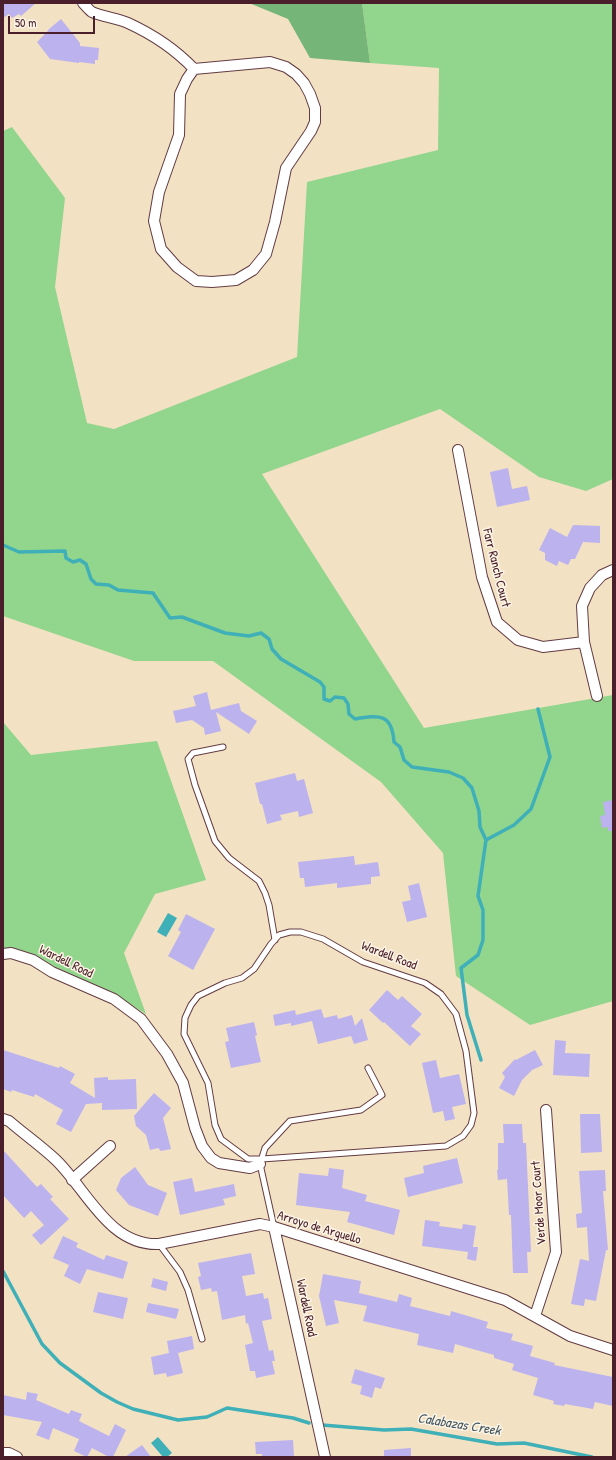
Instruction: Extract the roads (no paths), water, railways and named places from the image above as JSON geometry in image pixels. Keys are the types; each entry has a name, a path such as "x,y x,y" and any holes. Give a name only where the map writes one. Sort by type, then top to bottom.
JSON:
{"street":[{"path":"83,3 91,11 126,22 147,32 188,62 194,69"},
{"path":"270,62 277,64 286,67 296,74 304,83 315,108 315,122 311,131 286,168 275,222 266,254 253,270 236,280 212,282 196,281 178,267 162,248 154,221 159,192 179,135 180,94 187,79 194,69 270,62"},
{"name":"Farr Ranch Court","path":"458,450 482,577 497,622 518,640 543,647 584,642"},
{"path":"598,696 584,642 582,606 590,588 602,574 613,570"},
{"name":"Wardell Road","path":"3,954 10,953 34,960 52,972 114,999 140,1019 167,1054 183,1083 195,1128 202,1146 211,1158 219,1163 250,1168 261,1161"},
{"name":"Verde Moor Court","path":"535,1316 556,1252 546,1110"},
{"name":"Arroyo de Arguello","path":"3,1119 9,1121 57,1161 112,1227 127,1237 150,1244 159,1244 260,1224 505,1300 570,1336 613,1350"},
{"path":"72,1180 110,1146"},
{"name":"Wardell Road","path":"274,1228 325,1457"},
{"path":"3,1453 9,1453 17,1457"}],"lane":[{"path":"223,747 193,753 188,759 194,785 216,841 229,858 259,881 269,905 275,940"},
{"name":"Wardell Road","path":"290,932 301,932 323,939 363,962 425,983 441,994 456,1014 466,1051 474,1113 471,1125 463,1136 446,1146 261,1161 248,1159 221,1139 215,1125 208,1083 184,1034 185,1018 191,1005 198,996 225,983 242,978 254,969 279,935 290,932"},
{"path":"261,1161 265,1148 290,1121 361,1110 382,1095 368,1068"},
{"name":"Wardell Road","path":"261,1161 274,1228"},
{"path":"159,1244 180,1272 188,1290 202,1339"}],"water":[{"path":"168,913 177,918 166,937 157,932"},
{"path":"158,1437 172,1453 167,1457 163,1457 151,1443"}],"waterway":[{"path":"3,545 19,552 65,551 66,558 73,562 80,560 86,564 91,579 96,584 109,585 118,590 153,593 170,618 182,617 225,633 249,636 261,633 269,639 272,649 281,659 320,682 324,687 324,699 330,701 335,697 344,698 348,704 349,714 355,719 377,717 383,718 387,721 393,733 394,742 400,747 404,760 412,767 449,772 463,778 472,788 479,811 480,827 486,840 478,896 483,910 483,940 478,955 461,968 467,1015 481,1060"},
{"path":"486,840 514,825 531,809 550,757 538,709"},
{"name":"Calabazas Creek","path":"3,1271 42,1344 60,1363 101,1393 117,1402 133,1409 178,1420 207,1417 227,1408 293,1418 309,1423"},
{"name":"Calabazas Creek","path":"322,1425 384,1430 411,1429 497,1444 524,1443 592,1457"}]}
